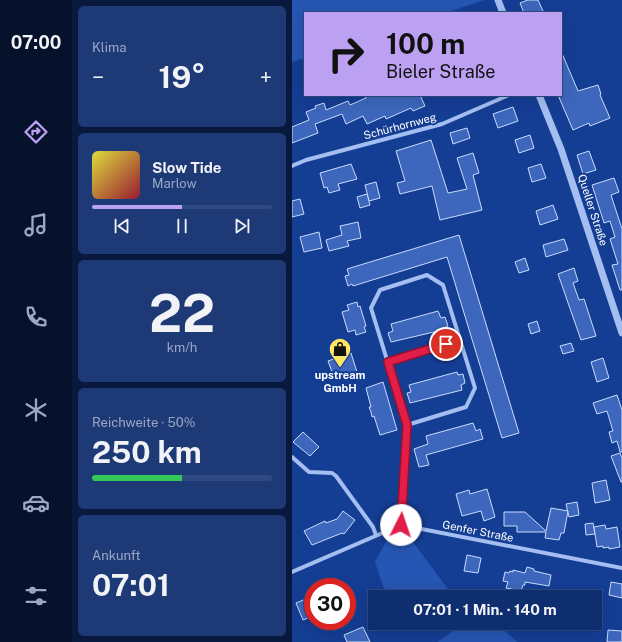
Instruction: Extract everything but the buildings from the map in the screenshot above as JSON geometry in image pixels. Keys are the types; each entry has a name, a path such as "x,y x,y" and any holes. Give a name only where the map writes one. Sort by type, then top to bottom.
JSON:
{"street":[{"path":"498,0 504,12"},
{"name":"Schürhornweg","path":"292,166 306,160 442,124 507,96"},
{"name":"Queller Straße","path":"539,96 564,157 622,333"},
{"path":"292,572 401,525 407,425 371,308 380,290 427,275 443,285 475,388 466,406 407,425"},
{"path":"388,362 460,339"},
{"path":"292,457 309,472 332,473 336,476 373,527 376,535"},
{"name":"Genfer Straße","path":"401,525 622,568"}],"shaded area":[{"path":"292,0 485,0 448,12 304,12 304,58 292,62"},
{"path":"404,530 449,590 386,590 383,586 375,562 389,536"},
{"path":"455,630 504,630 517,642 437,642"}],"place":[{"name":"upstream GmbH","path":"340,368"}],"route":[{"path":"401,525 407,425 388,362 446,344"}]}
